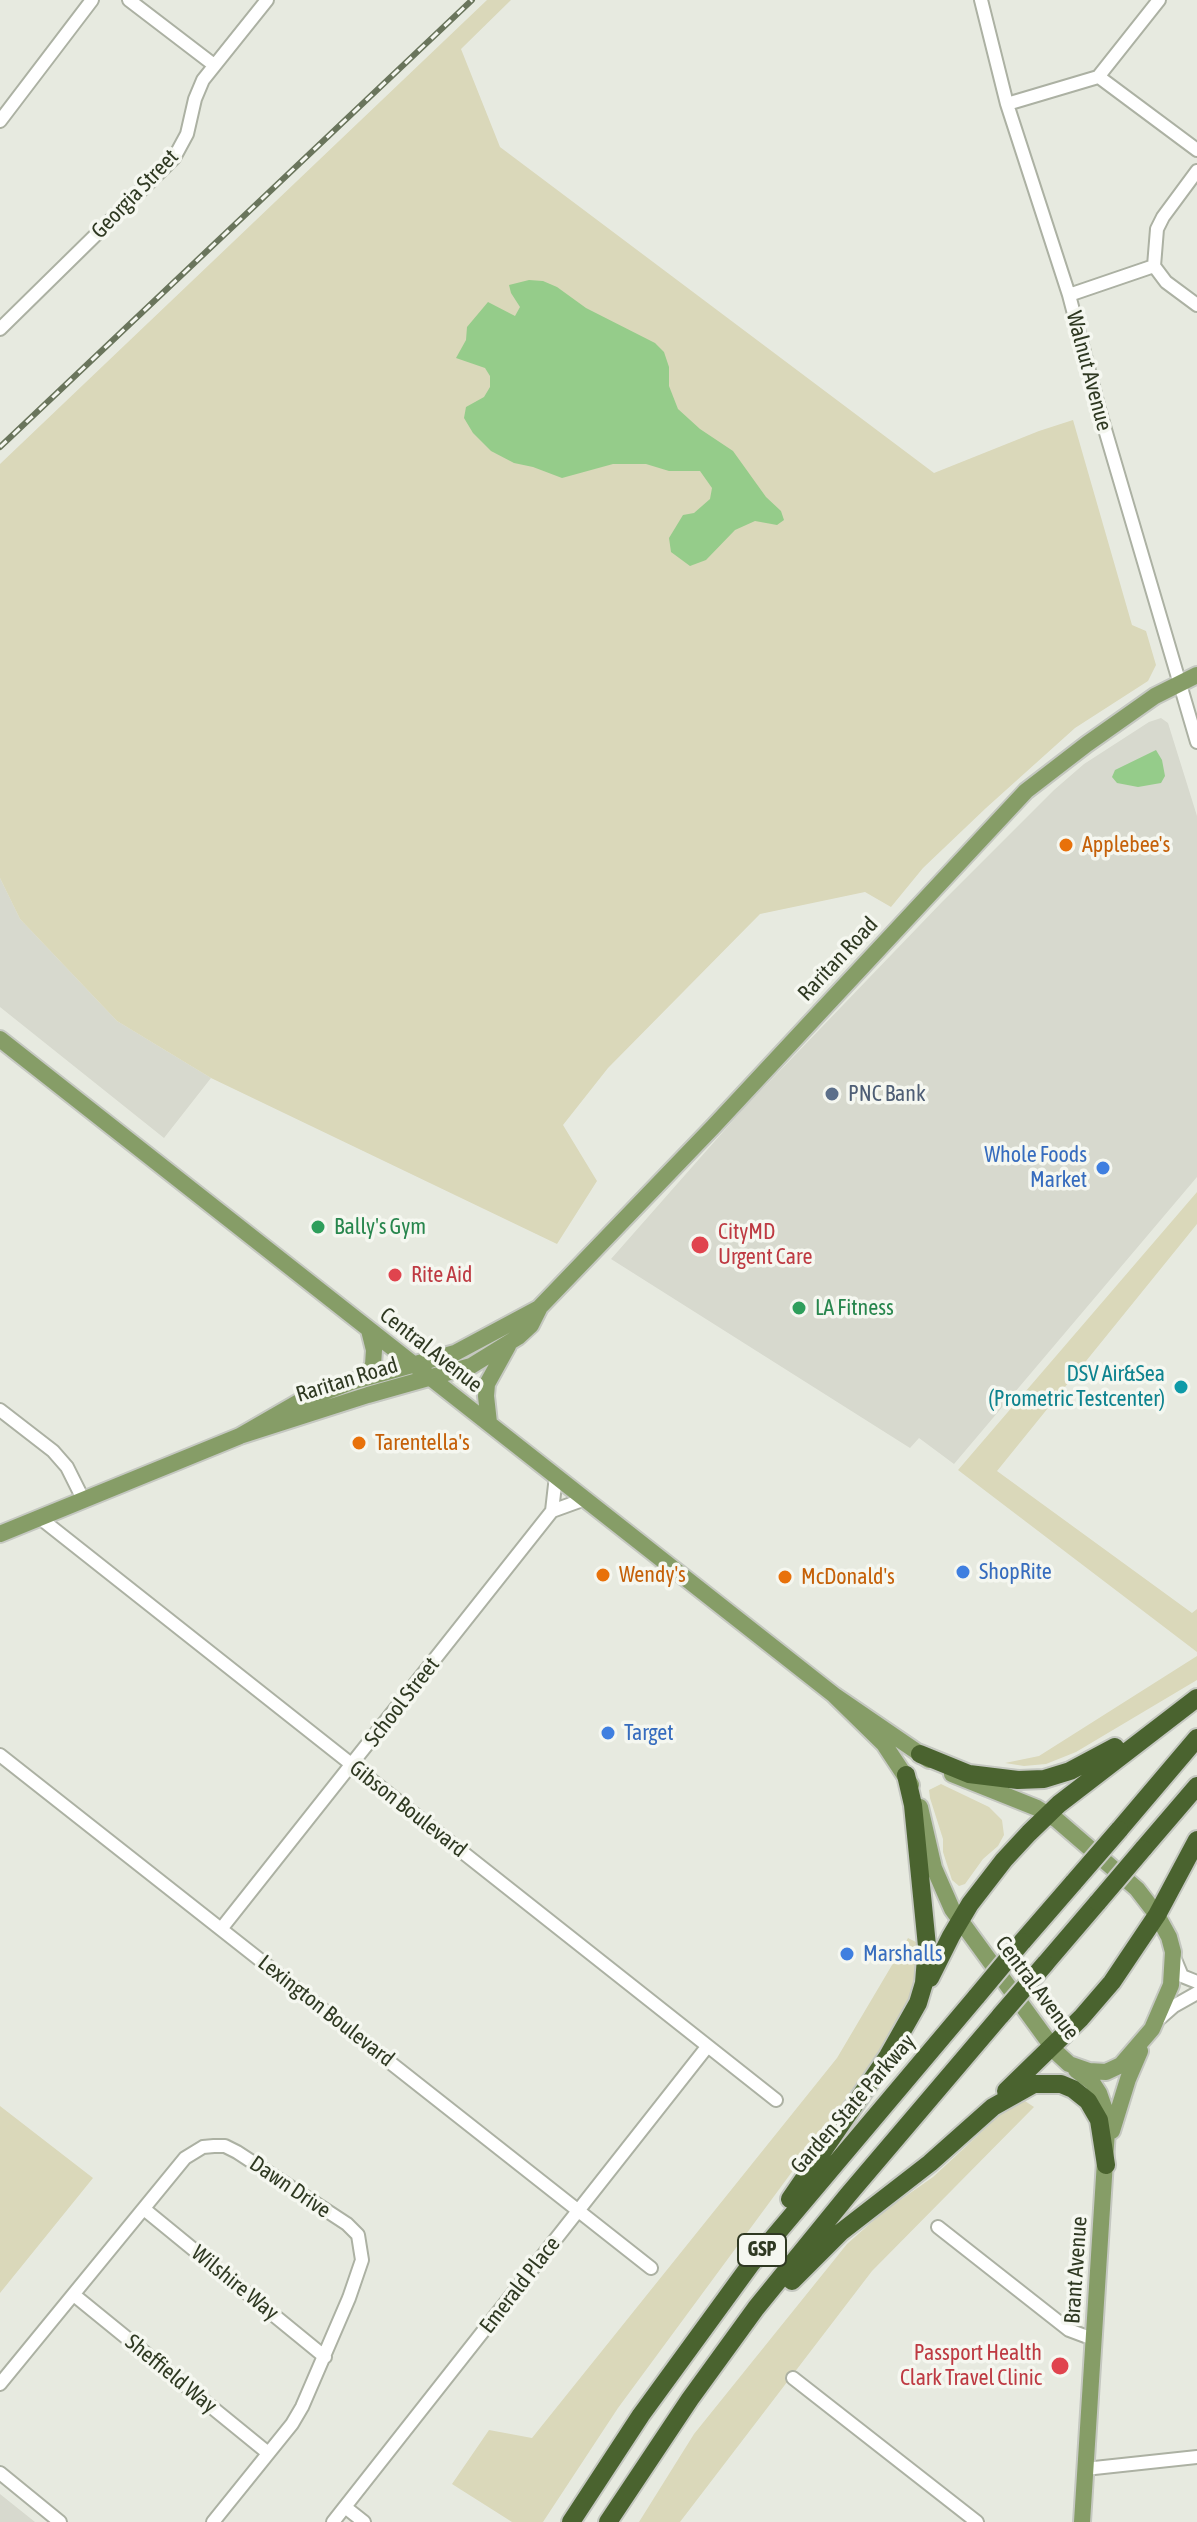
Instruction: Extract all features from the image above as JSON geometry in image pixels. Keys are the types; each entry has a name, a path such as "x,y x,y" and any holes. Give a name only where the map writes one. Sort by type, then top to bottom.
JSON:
{"highway":[{"path":"683,2354 880,2069 960,1921 1004,1860 1048,1814 1144,1736 1197,1698"},
{"path":"920,1754 980,1776 1036,1780 1079,1768 1116,1747 1144,1736"},
{"name":"Garden State Parkway","path":"571,2522 683,2354 782,2225 1197,1738"},
{"path":"906,1775 913,1805 927,1946 926,1976 918,2003"},
{"name":"GSP","path":"608,2522 712,2368 840,2204 1197,1786"},
{"path":"712,2368 841,2232 930,2163 1100,1997 1157,1915 1197,1840"},
{"path":"976,2121 1025,2087 1044,2082 1061,2084 1083,2096 1094,2110 1102,2134 1106,2165"}],"main road":[{"name":"Raritan Road","path":"240,1436 299,1402 366,1376 444,1357 466,1348 539,1308 713,1127 1026,791 1087,744 1179,682 1197,675"},
{"name":"Central Avenue","path":"0,1039 834,1695 959,1778 1048,1814 1076,1834 1137,1889 1157,1915 1173,1952 1171,1985 1152,2029 1127,2061 1111,2071 1089,2071 1069,2064 1051,2045 960,1921 937,1878 920,1809 906,1775 875,1733 834,1695"},
{"name":"Raritan Road","path":"0,1534 240,1436 471,1366 512,1342 531,1325 539,1308"},
{"path":"366,1376 373,1365 374,1350 369,1330"},
{"path":"489,1423 487,1384 512,1342"},
{"name":"Brant Avenue","path":"1106,2165 1118,2106 1152,2029"},
{"name":"Brant Avenue","path":"1069,2064 1092,2082 1102,2099 1107,2121 1082,2522"}],"street":[{"path":"0,121 92,0"},
{"path":"129,0 214,65"},
{"name":"Georgia Street","path":"0,329 5,315 174,158 187,134 203,80 267,0"},
{"name":"Walnut Avenue","path":"981,0 1007,104 1069,295 1197,742"},
{"path":"1007,104 1099,77 1159,0"},
{"path":"1099,77 1197,150"},
{"path":"1197,171 1157,229 1154,266 1166,282 1197,305"},
{"path":"1069,295 1154,266"},
{"path":"0,1410 53,1451 67,1467 84,1501"},
{"path":"556,1476 552,1511 585,1499"},
{"name":"School Street","path":"221,1929 552,1511"},
{"name":"Gibson Boulevard","path":"40,1518 776,2100"},
{"name":"Lexington Boulevard","path":"0,1755 651,2268"},
{"path":"1173,1952 1182,1976 1197,1982"},
{"path":"1152,2029 1174,2006 1197,1993"},
{"name":"Emerald Place","path":"333,2522 707,2047"},
{"name":"Dawn Drive","path":"0,2384 185,2158 203,2147 225,2146 347,2224 361,2243 362,2260 325,2357 302,2407 213,2522"},
{"name":"Wilshire Way","path":"144,2209 325,2357"},
{"path":"938,2227 1069,2330 1093,2339"},
{"name":"Sheffield Way","path":"74,2295 268,2453"},
{"path":"793,2378 977,2522"},
{"path":"1085,2469 1197,2457"},
{"path":"0,2473 60,2522"},
{"path":"345,2507 364,2522"}],"shaded area":[{"path":"487,0 511,0 461,49 500,147 934,473 1073,420 1132,625 1146,631 1156,665 1148,681 1075,728 986,808 923,868 891,907 865,892 760,914 608,1068 563,1125 597,1181 557,1244 211,1078 117,1021 20,919 0,878 0,464"},
{"path":"529,280 543,281 557,287 586,308 655,343 664,352 669,367 669,386 678,409 700,429 733,451 766,497 781,511 784,520 777,525 755,521 735,530 706,560 690,566 671,552 669,538 683,515 694,513 710,499 712,488 700,471 669,471 646,464 613,464 562,478 514,463 491,451 473,433 464,418 466,407 484,397 490,387 490,376 485,368 456,358 466,340 467,327 488,302 515,316 520,307 509,285"},
{"path":"1161,718 1168,723 1197,816 1197,1177 954,1464 919,1438 910,1448 611,1259 744,1108 1054,790 1084,764 1149,722"},
{"path":"1156,750 1165,776 1161,783 1138,787 1117,783 1112,777 1115,770"},
{"path":"0,878 20,919 117,1021 211,1078 164,1138 0,1007"},
{"path":"1197,1192 1197,1224 997,1471 1192,1613 1197,1609 1197,1652 958,1470"},
{"path":"1197,1656 1197,1680 1076,1752 1046,1764 1024,1766 1005,1763 1039,1756"},
{"path":"941,1784 989,1807 1002,1820 1004,1835 998,1846 983,1859 965,1884 959,1886 952,1880 930,1798 929,1790"},
{"path":"908,1938 922,1945 917,1990 887,2039 618,2408 543,2522 512,2522 452,2484 489,2430 532,2438 837,2058"},
{"path":"1019,2097 1034,2107 872,2271 680,2522 639,2522 694,2434 847,2244 883,2212 933,2177"},
{"path":"0,2106 93,2178 0,2293"},
{"path":"0,2494 35,2522 0,2522"}],"railway":[{"path":"0,447 472,0"}],"place":[{"name":"Applebee's","path":"1066,845"},
{"name":"PNC Bank","path":"832,1094"},
{"name":"Whole Foods Market","path":"1103,1168"},
{"name":"Bally's Gym","path":"318,1227"},
{"name":"CityMD Urgent Care","path":"700,1245"},
{"name":"Rite Aid","path":"395,1275"},
{"name":"LA Fitness","path":"799,1308"},
{"name":"DSV Air&Sea (Prometric Testcenter)","path":"1181,1387"},
{"name":"Tarentella's","path":"359,1443"},
{"name":"ShopRite","path":"963,1572"},
{"name":"Wendy's","path":"603,1575"},
{"name":"McDonald's","path":"785,1577"},
{"name":"Target","path":"608,1733"},
{"name":"Marshalls","path":"847,1954"},
{"name":"Passport Health Clark Travel Clinic","path":"1060,2366"}]}
